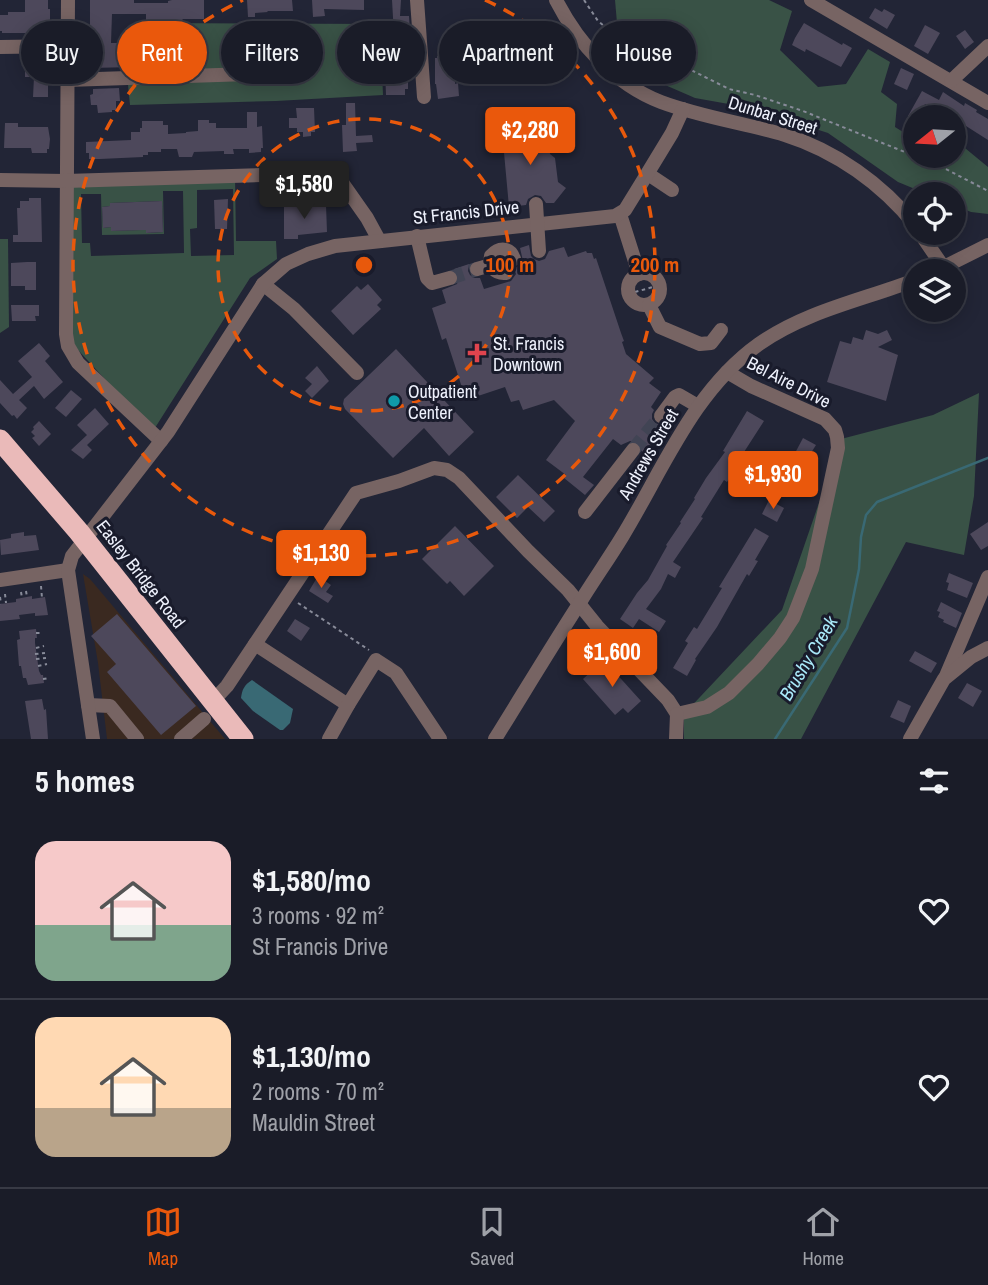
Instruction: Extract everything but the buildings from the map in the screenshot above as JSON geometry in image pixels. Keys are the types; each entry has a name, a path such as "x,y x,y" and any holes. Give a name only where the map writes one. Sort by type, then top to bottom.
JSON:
{"highway":[{"name":"Easley Bridge Road","path":"0,440 85,540 208,710 243,739"}],"street":[{"path":"68,0 68,21"},
{"path":"417,0 424,97"},
{"name":"Dunbar Street","path":"556,0 581,40 609,71 636,90 683,109 786,136 817,148 845,162 864,176 903,212"},
{"path":"817,1 988,103"},
{"path":"951,81 988,46"},
{"path":"0,47 21,47"},
{"path":"103,79 221,75"},
{"path":"67,84 68,346 78,362 162,441"},
{"path":"639,274 620,214 648,174 683,109"},
{"path":"0,180 66,181 327,173 341,181 379,240"},
{"path":"648,174 672,190"},
{"path":"536,204 539,251"},
{"name":"St Francis Drive","path":"68,570 72,556 162,441 263,284 281,268 308,254 335,246 605,218 620,214"},
{"path":"487,262 490,229"},
{"path":"417,236 427,278 432,283 450,278"},
{"path":"961,259 988,245"},
{"path":"487,262 497,250 505,249 514,259"},
{"path":"487,262 498,273 506,273"},
{"path":"639,274 652,275 659,284 657,299 649,304 639,304 630,297 631,281 639,274"},
{"path":"263,284 294,309 357,373"},
{"name":"Andrews Street","path":"495,739 622,537 698,406 727,372 760,344 799,321 903,284"},
{"path":"649,304 660,327 700,344 711,343 721,330"},
{"name":"Bel Aire Drive","path":"677,714 707,707 729,693 758,664 793,618 812,569 838,447 835,430 825,419 758,390 727,372"},
{"path":"661,416 679,395 698,406"},
{"path":"585,512 633,450"},
{"path":"181,739 227,686 356,493 434,468 447,470 459,478 568,590 597,626 667,700 677,714 676,739"},
{"path":"3,587 68,570 93,739 87,739"},
{"path":"910,739 944,679 988,577"},
{"path":"255,644 348,705"},
{"path":"944,679 971,657 988,648"},
{"path":"330,739 376,660 396,673 440,739"},
{"path":"88,705 110,706 137,739"}],"path":[{"path":"584,0 598,21"},
{"path":"696,73 729,89 803,111 942,167 988,191"},
{"path":"635,292 653,287"},
{"path":"41,581 42,598"},
{"path":"3,587 6,603"},
{"path":"26,591 27,597"},
{"path":"21,592 22,598"},
{"path":"0,597 1,604"},
{"path":"292,600 370,650"},
{"path":"36,633 42,633"},
{"path":"36,648 44,646"},
{"path":"35,654 45,653"},
{"path":"36,659 46,657"},
{"path":"38,666 47,664"},
{"path":"43,679 49,678"}],"shaded area":[{"path":"615,0 769,0 792,11 780,50 818,87 846,84 868,49 890,62 881,92 897,104 895,127 903,132 903,168 966,168 966,149 988,167 988,214 966,210 966,182 903,184 828,133 751,108 695,98 663,84 696,84 696,21 617,21"},
{"path":"207,23 221,23 221,84 323,84 323,24 337,24 337,84 383,84 383,95 130,105 128,84 207,84"},
{"path":"235,176 236,241 276,241 277,259 250,278 153,431 66,337 68,177","holes":["233,189 234,255 191,256 190,229 197,228 197,190","163,191 183,191 184,253 91,256 90,243 82,243 81,194 101,194 102,235 164,234","162,201 163,232 147,233 146,226 141,230 111,231 111,227 103,228 102,207 110,206 110,203"]},
{"path":"0,239 8,239 9,327 0,333"},
{"path":"979,393 974,496 964,555 906,542 801,739 684,739 684,714 782,610 841,439 933,415"},
{"path":"83,574 90,579 225,739 107,739"},
{"path":"252,680 293,709 290,723 283,730 253,711 241,698 244,688"}],"waterway":[{"name":"Brushy Creek","path":"775,739 847,628 866,515 877,502 988,458"}],"tunnel":[{"path":"450,278 477,269"},
{"path":"633,450 661,416"}],"place":[{"name":"St. Francis Downtown","path":"477,353"},
{"name":"Outpatient Center","path":"394,401"}]}
